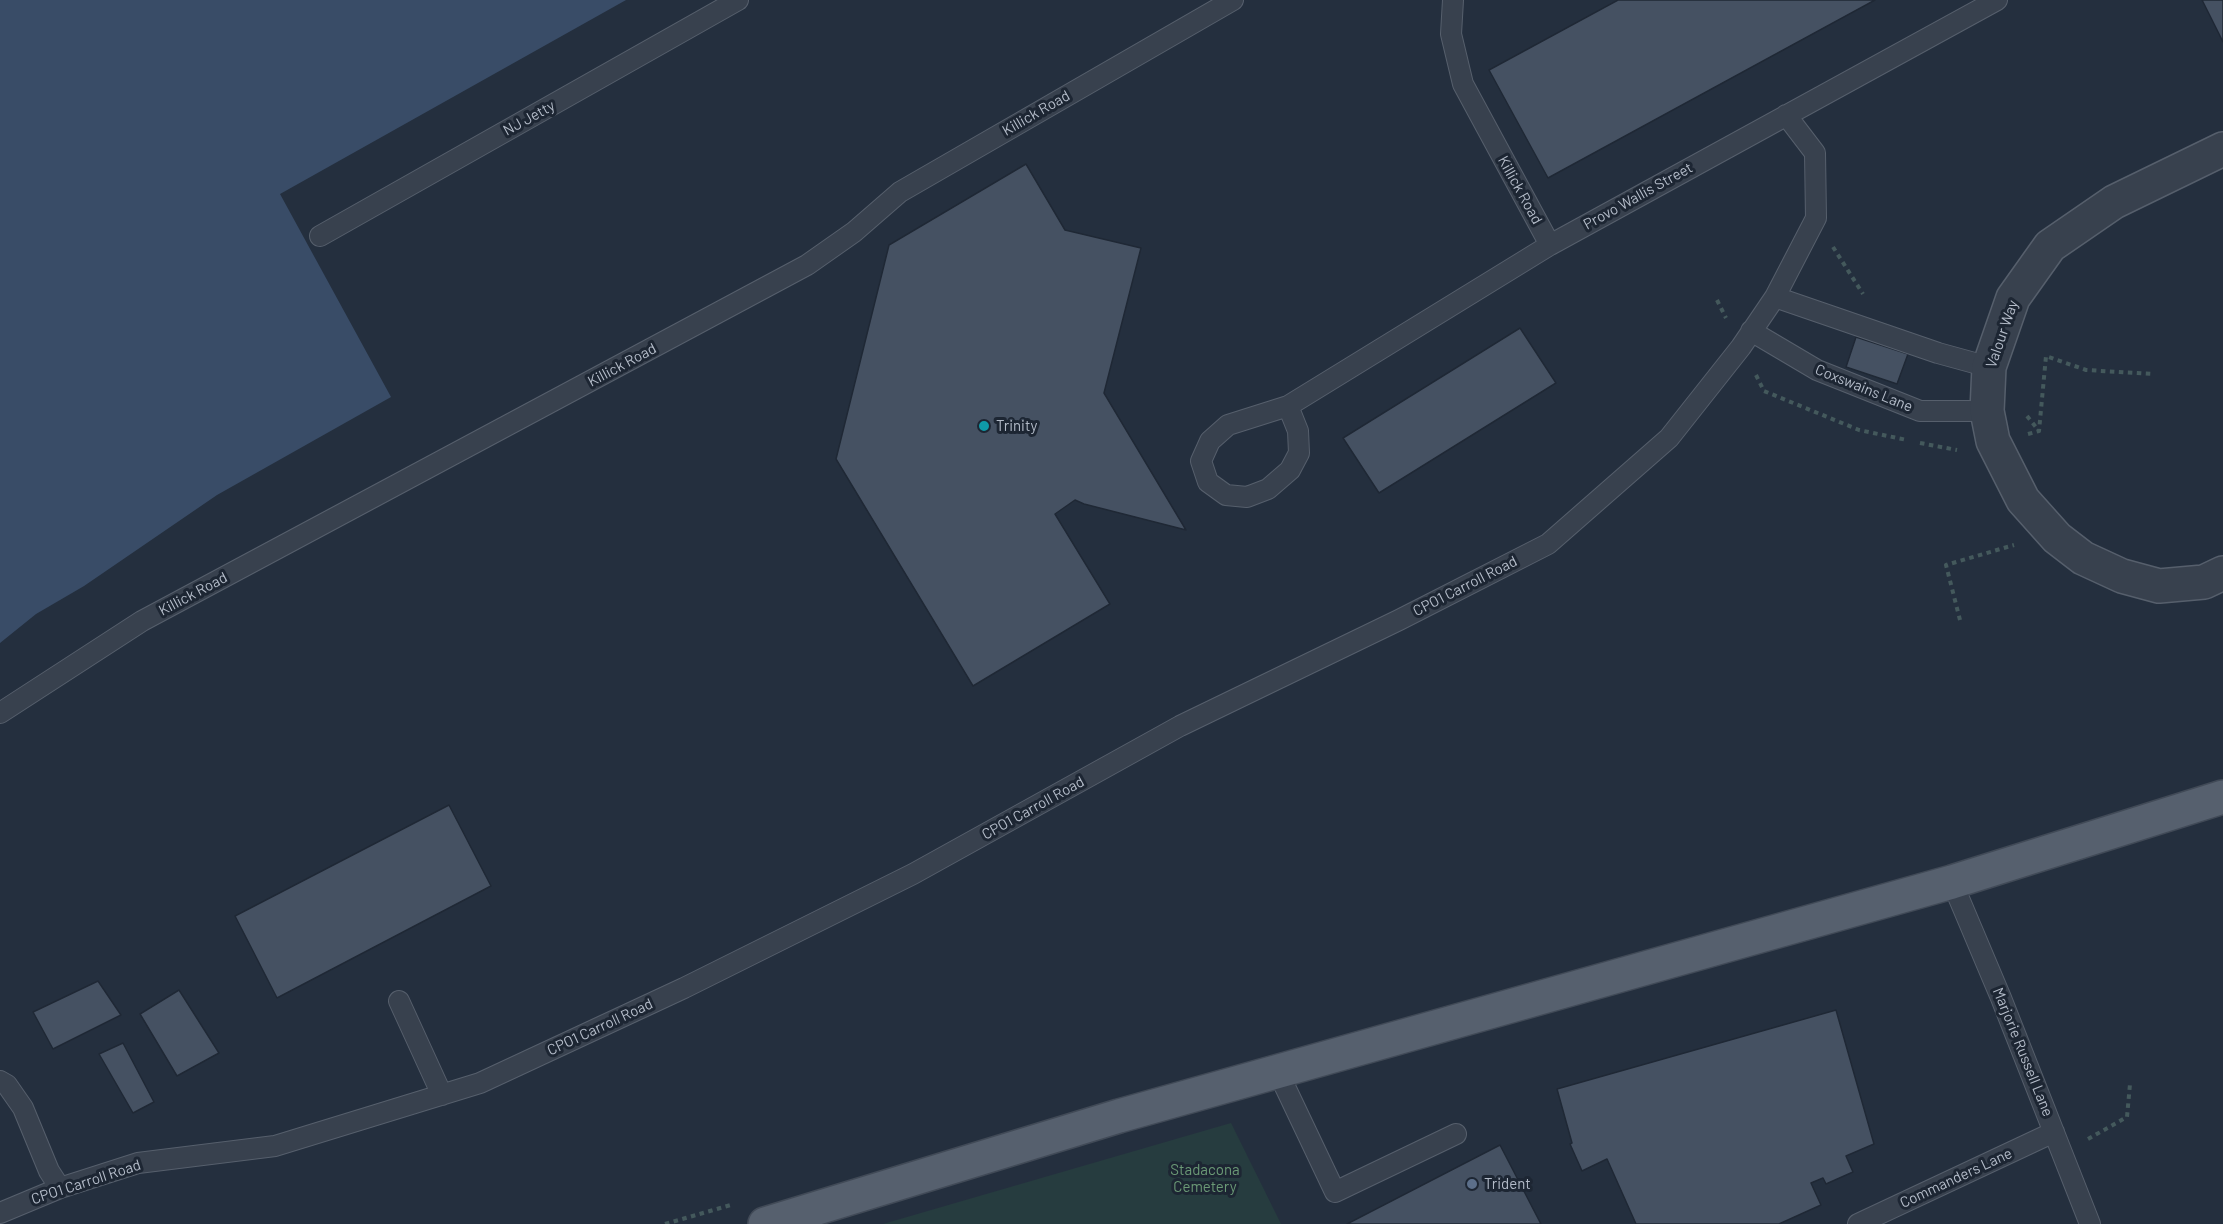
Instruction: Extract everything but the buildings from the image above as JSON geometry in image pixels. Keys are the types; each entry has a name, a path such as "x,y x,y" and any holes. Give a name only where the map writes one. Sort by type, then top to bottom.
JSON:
{"main road":[{"path":"765,1224 1119,1116 1952,882 2223,797"}],"street":[{"name":"Valour Way","path":"2223,149 2114,202 2050,246 2013,298 1989,367 1987,411 1993,441 2023,500 2053,533 2083,558 2122,576 2159,586 2204,582 2223,573"}],"lane":[{"name":"NJ Jetty","path":"320,236 738,0"},
{"name":"Killick Road","path":"0,713 142,621 807,265 854,232 900,192 1233,0"},
{"name":"Killick Road","path":"1453,0 1451,34 1463,84 1550,245"},
{"name":"Provo Wallis Street","path":"1288,406 1298,431 1299,453 1290,470 1268,489 1247,497 1226,495 1208,482 1201,461 1210,441 1228,425 1288,406 1550,245 1997,0"},
{"name":"CPO1 Carroll Road","path":"0,1213 60,1188 138,1163 275,1146 480,1083 684,988 913,874 1180,726 1399,620 1548,544 1669,438 1752,331 1775,297 1816,219 1815,153 1786,115"},
{"path":"1775,297 1989,367"},
{"name":"Coxswains Lane","path":"1752,331 1817,370 1920,411 1987,411"},
{"name":"Marjorie Russell Lane","path":"1952,882 2090,1224"},
{"path":"399,1001 442,1095"},
{"path":"1278,1072 1335,1192 1456,1134"},
{"path":"0,1081 7,1085 23,1108 49,1171 60,1188"},
{"name":"Commanders Lane","path":"1858,1224 2054,1132"}],"path":[{"path":"1816,219 1863,295"},
{"path":"1960,620 1946,565 2053,533"},
{"path":"2063,1154 2127,1117 2130,1084"}],"green space":[{"name":"Stadacona Cemetery","path":"1231,1123 1281,1224 883,1224"}],"water":[{"path":"0,0 626,0 280,194 391,397 217,495 84,586 36,614 0,643"}],"place":[{"name":"Trinity","path":"984,426"},
{"name":"Trident","path":"1472,1184"}]}
